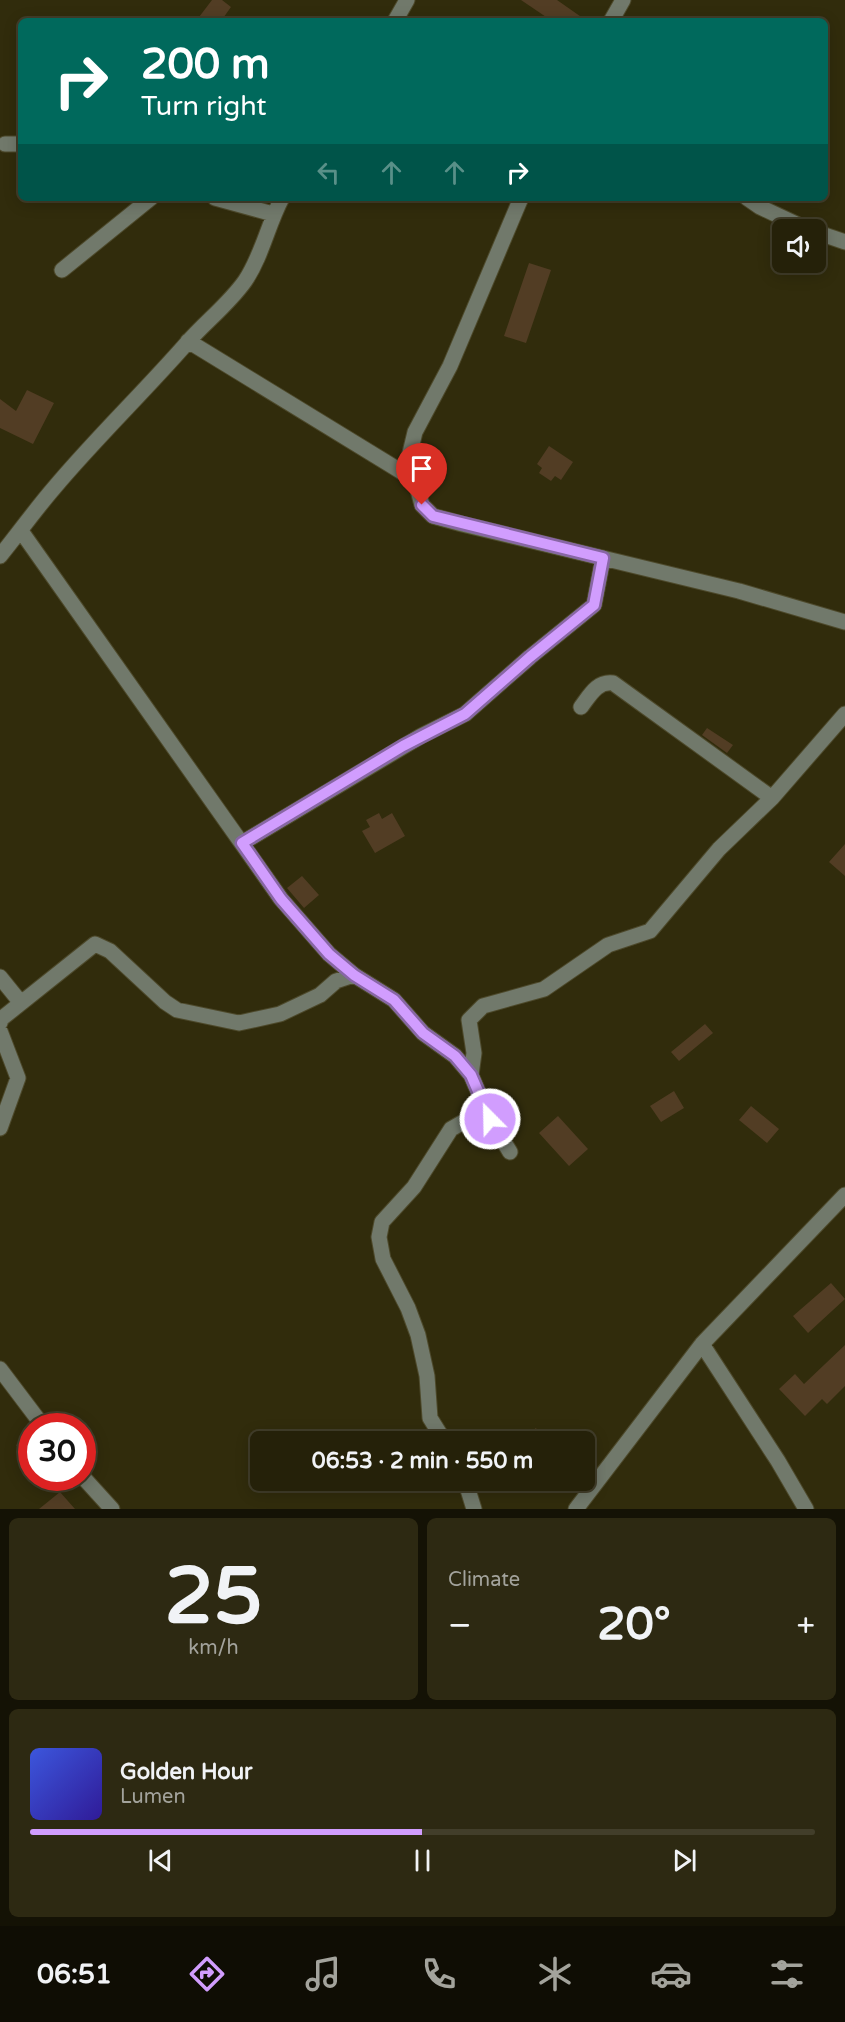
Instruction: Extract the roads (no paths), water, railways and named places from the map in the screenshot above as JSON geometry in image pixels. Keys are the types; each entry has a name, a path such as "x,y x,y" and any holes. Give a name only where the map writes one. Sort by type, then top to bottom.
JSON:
{"street":[{"path":"397,18 407,0"},
{"path":"613,18 623,0"},
{"path":"5,144 18,144"},
{"path":"62,270 147,201"},
{"path":"226,201 273,214"},
{"path":"0,556 52,489 188,341 232,299 247,278 280,201"},
{"path":"521,201 450,366 415,432 409,457 422,505 433,516 739,591 845,622"},
{"path":"751,201 786,219"},
{"path":"826,235 845,242"},
{"path":"188,341 415,480"},
{"path":"21,531 281,899 329,954 354,975 394,1000 423,1033 455,1056 471,1075 490,1119 510,1152"},
{"path":"242,843 401,747 465,714 594,605 603,558"},
{"path":"581,707 598,685 606,682 613,683 772,798"},
{"path":"471,1075 474,1053 469,1020 483,1006 544,989 608,945 650,931 719,849 772,798 845,714"},
{"path":"0,1023 1,1019 95,944 110,951 165,1002 177,1010 239,1023 280,1014 320,995 336,981 354,975"},
{"path":"0,977 21,1003"},
{"path":"0,1031 18,1078 0,1128"},
{"path":"455,1056 474,1053"},
{"path":"438,1431 429,1418 427,1376 418,1335 408,1308 383,1259 378,1237 382,1222 414,1187 451,1129 486,1109"},
{"path":"576,1509 702,1344 845,1195"},
{"path":"702,1344 778,1461 806,1509"},
{"path":"0,1369 33,1413"},
{"path":"96,1491 112,1509"},
{"path":"468,1491 474,1509"}]}
